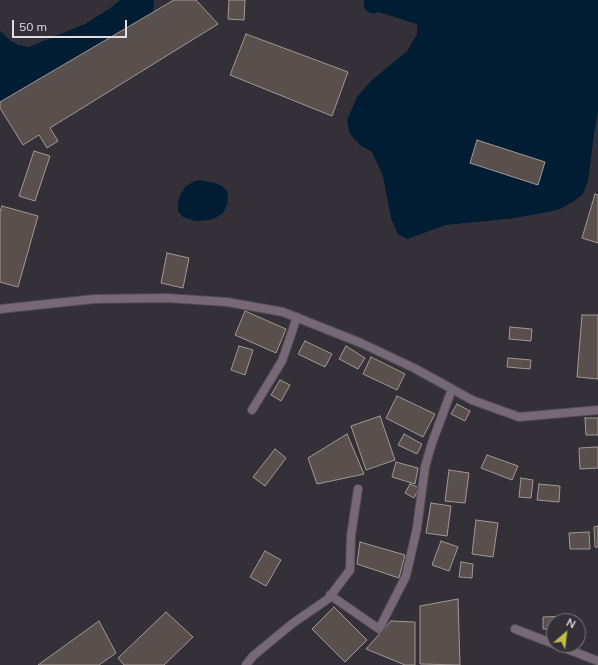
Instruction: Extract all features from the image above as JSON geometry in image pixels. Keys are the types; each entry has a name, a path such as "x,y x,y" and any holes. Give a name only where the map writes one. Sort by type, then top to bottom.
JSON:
{"street":[{"path":"0,309 94,299 167,298 227,302 283,312 297,317 361,343 414,368 472,400 519,417 598,410"},
{"path":"252,410 282,361 297,317"},
{"path":"330,595 379,629 406,576 417,528 426,467 432,443 452,390"},
{"path":"246,665 253,656 293,623 328,599 350,570 350,536 358,489"},
{"path":"515,628 546,641"},
{"path":"578,653 598,661"}],"water":[{"path":"120,0 154,0 153,11 146,29 19,98 0,102 0,31 18,45 29,47 85,24 112,7"},
{"path":"364,0 598,0 598,111 588,181 583,194 560,209 548,212 515,218 446,225 407,239 398,234 391,218 383,176 372,152 360,145 350,134 347,120 357,97 371,81 407,51 417,34 417,24 378,12 373,14 368,12 364,8"},
{"path":"200,180 222,186 227,191 227,205 223,213 217,217 210,220 195,221 183,217 178,211 178,203 180,195 186,186"}],"building":[{"path":"174,0 196,0 218,24 50,128 58,141 47,148 39,135 23,145 0,108 0,102"},
{"path":"229,0 245,0 244,20 228,19"},
{"path":"246,34 348,72 332,116 230,75"},
{"path":"477,140 545,162 538,185 470,163"},
{"path":"34,151 50,156 35,201 19,196"},
{"path":"595,194 598,195 598,243 582,238"},
{"path":"2,206 38,216 18,287 0,282 0,212"},
{"path":"167,253 189,258 183,288 161,283"},
{"path":"245,311 286,329 276,353 235,335"},
{"path":"582,315 598,315 598,379 577,377"},
{"path":"510,327 532,329 531,341 509,339"},
{"path":"305,341 332,354 325,367 298,354"},
{"path":"239,346 253,350 245,375 231,370"},
{"path":"346,346 365,358 358,369 339,359"},
{"path":"371,357 405,374 397,390 363,374"},
{"path":"508,358 531,360 530,369 507,367"},
{"path":"280,380 290,385 281,401 271,395"},
{"path":"397,396 435,414 423,437 386,418"},
{"path":"457,404 470,411 465,421 451,414"},
{"path":"380,416 395,460 366,470 351,426"},
{"path":"585,418 598,418 598,435 586,435"},
{"path":"347,434 364,474 317,484 308,458"},
{"path":"404,434 422,444 417,454 398,445"},
{"path":"598,447 598,468 580,469 579,448"},
{"path":"275,449 286,458 265,486 253,477"},
{"path":"487,455 518,466 512,480 481,468"},
{"path":"396,462 418,468 415,484 392,477"},
{"path":"449,470 469,473 465,503 445,501"},
{"path":"521,478 533,480 531,498 519,497"},
{"path":"410,484 419,488 414,498 405,493"},
{"path":"539,484 560,486 559,502 537,500"},
{"path":"431,503 451,506 447,536 426,533"},
{"path":"476,520 498,523 493,557 472,554"},
{"path":"598,526 598,547 595,547 594,527"},
{"path":"589,532 590,549 570,549 569,533"},
{"path":"441,541 458,547 449,571 432,565"},
{"path":"360,542 405,555 399,578 357,564"},
{"path":"265,551 281,560 266,586 250,577"},
{"path":"461,562 473,564 472,578 459,577"},
{"path":"458,599 460,665 420,664 420,606"},
{"path":"334,607 367,640 345,662 312,629"},
{"path":"166,612 193,637 164,665 124,665 118,658"},
{"path":"543,617 546,617 546,629 543,629"},
{"path":"99,621 116,653 99,665 38,665"},
{"path":"391,621 415,622 415,665 405,665 366,649"}]}
